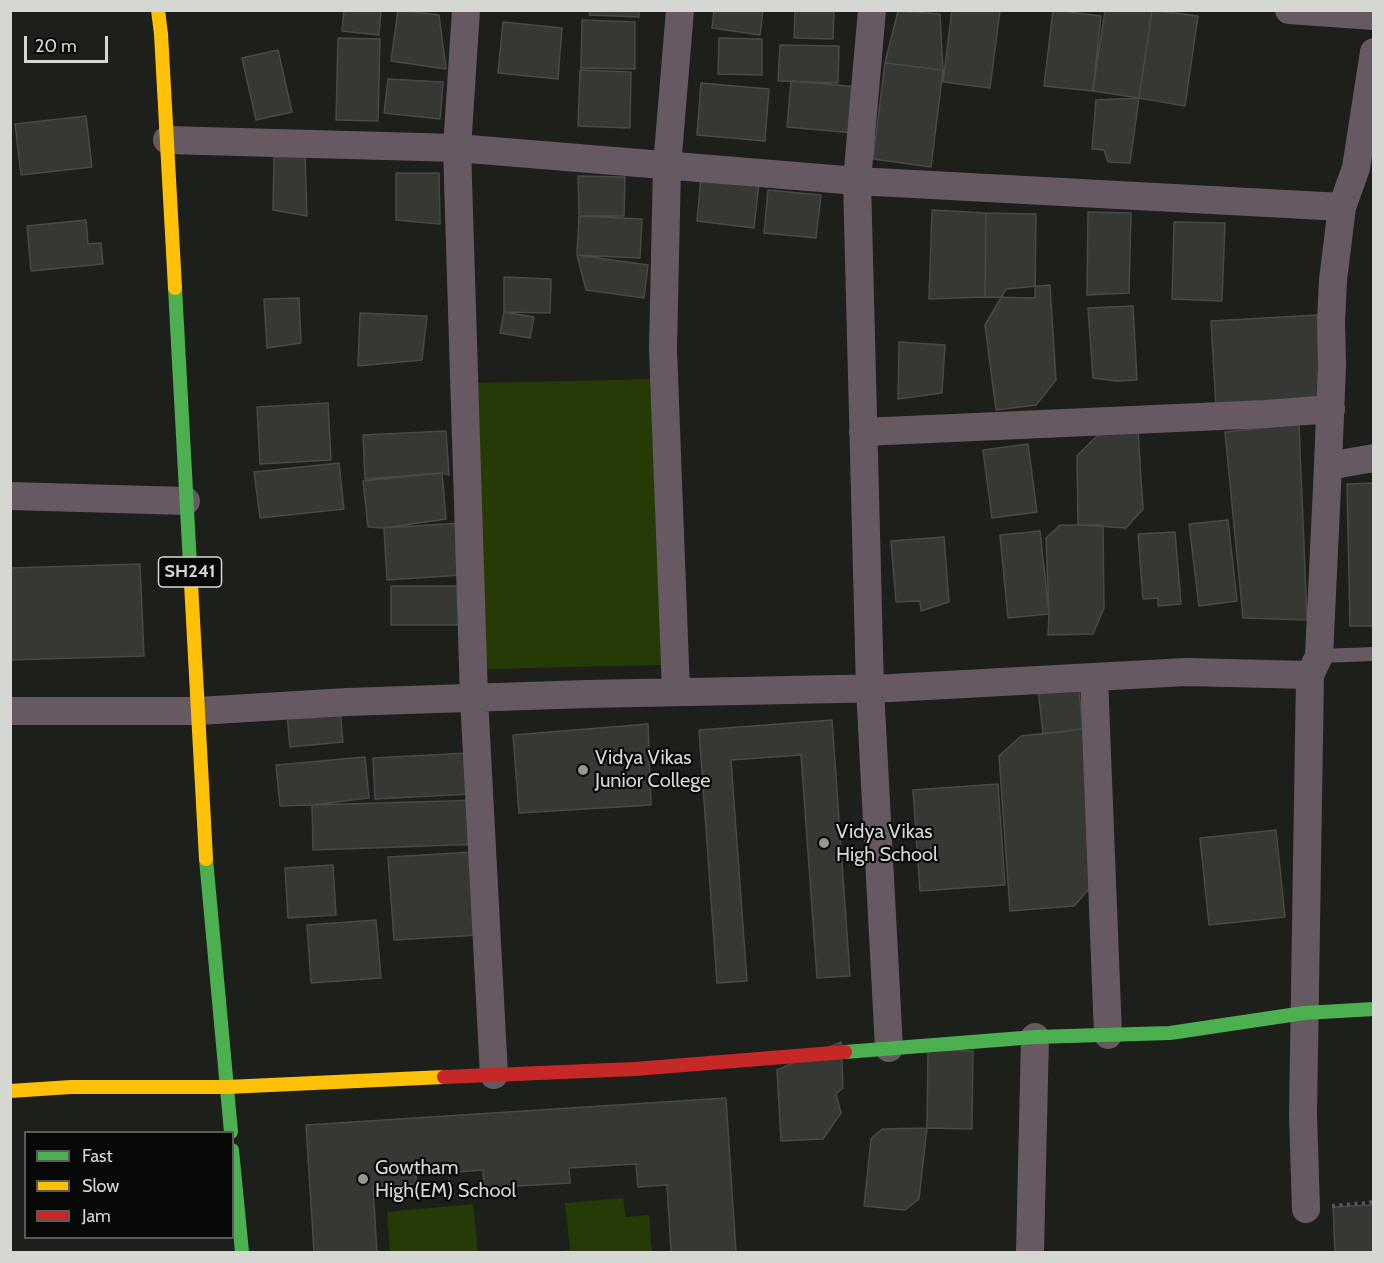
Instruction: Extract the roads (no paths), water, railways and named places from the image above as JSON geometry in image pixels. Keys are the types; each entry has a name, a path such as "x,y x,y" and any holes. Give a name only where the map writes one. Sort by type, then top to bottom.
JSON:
{"street":[{"name":"SH241","path":"158,10 206,859 231,1131"},
{"path":"466,10 457,148 474,698 494,1075"},
{"path":"676,692 663,349 667,166 680,10"},
{"path":"872,10 857,182 870,689 889,1048"},
{"path":"1289,10 1374,16"},
{"path":"1306,1209 1303,1114 1304,1013 1315,665 1331,409 1333,280 1342,207 1365,167 1374,51"},
{"path":"167,140 457,148 857,182 1342,207"},
{"path":"863,432 1266,414 1331,409"},
{"path":"1328,466 1374,459"},
{"path":"10,496 186,501"},
{"path":"10,711 198,711 347,702 676,692 870,689 1315,665"},
{"path":"1094,677 1108,1035"},
{"path":"10,1091 71,1087 227,1087 634,1069 1035,1037 1170,1033 1304,1013 1374,1009"},
{"path":"1030,1252 1035,1037"},
{"path":"234,1170 242,1252"}],"lane":[{"path":"1315,665 1374,654"}],"place":[{"name":"Vidya Vikas Junior College","path":"583,770"},
{"name":"Vidya Vikas High School","path":"824,843"},
{"name":"Gowtham High(EM) School","path":"363,1179"}]}
